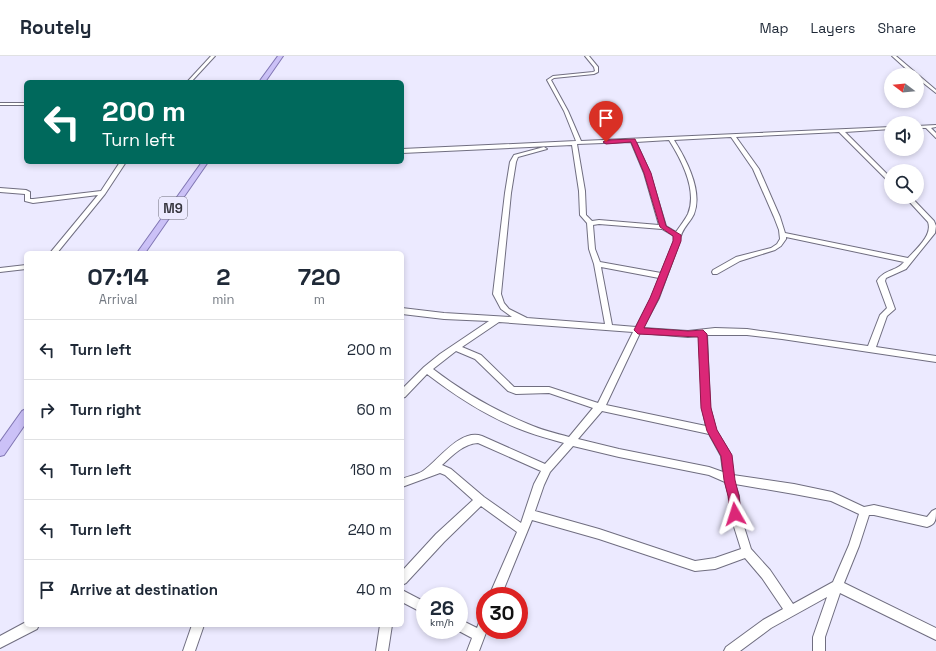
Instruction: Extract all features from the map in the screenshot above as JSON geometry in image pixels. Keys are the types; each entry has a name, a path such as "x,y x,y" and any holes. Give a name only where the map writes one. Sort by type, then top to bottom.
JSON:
{"main road":[{"path":"263,80 281,56"},
{"name":"M9","path":"142,251 204,164"},
{"path":"0,451 24,417"}],"street":[{"path":"191,80 214,56"},
{"path":"587,56 596,67 596,71 594,73 552,77 549,80 566,111 576,145 582,190 583,215 590,223 592,249 597,264 609,327"},
{"path":"894,56 909,68"},
{"path":"924,81 936,92"},
{"path":"0,104 24,104"},
{"path":"924,126 936,126"},
{"path":"927,126 936,136"},
{"path":"527,322 508,312 500,304 497,294 508,193 513,162 516,156 546,149 633,140 884,128"},
{"path":"841,131 884,174"},
{"path":"715,272 738,259 773,249 780,245 783,239 778,217 756,169 732,135"},
{"path":"499,587 523,530 539,484 547,469 600,407 655,298 677,241 677,235 692,212 694,203 686,164 671,139"},
{"path":"633,140 648,173 663,227"},
{"path":"404,151 576,145"},
{"path":"55,251 103,193 123,164"},
{"path":"0,190 23,190 28,193 27,200 33,201 103,193"},
{"path":"871,349 884,315 891,309 881,281 883,277 904,267 932,234 933,226 927,216 915,204"},
{"path":"590,223 599,222 663,227 677,235"},
{"path":"782,234 910,261"},
{"path":"597,264 663,276"},
{"path":"0,270 24,267"},
{"path":"404,311 444,316 688,334 703,334 715,331 747,332 871,349 936,360"},
{"path":"404,393 427,369 443,356 498,319"},
{"path":"703,334 706,408 712,431 726,455 729,480 734,496 735,514 747,552 766,574 790,611"},
{"path":"457,348 478,357 511,389 516,391 549,390 600,407 712,431"},
{"path":"427,369 454,390 480,406 528,428 570,441 709,472 729,480 794,489 825,496 865,512 868,510 874,510 927,522 931,521 936,514"},
{"path":"404,483 412,481 427,472 471,438 479,439 547,469"},
{"path":"427,472 440,469 448,472 480,500 523,530"},
{"path":"404,577 440,538 480,500"},
{"path":"819,651 819,637 837,586 854,546 865,512"},
{"path":"529,514 599,534 695,566 702,567 747,552"},
{"path":"730,651 767,624 837,586"},
{"path":"837,586 936,634"},
{"path":"404,597 416,603"},
{"path":"0,642 29,627"},
{"path":"189,651 197,627"},
{"path":"382,651 386,627"},
{"path":"472,651 478,639"}],"route":[{"path":"606,142 633,140 648,173 663,227 677,235 677,241 655,298 638,330 703,334 706,408 712,431 726,455 729,480 734,496 735,514"}]}
